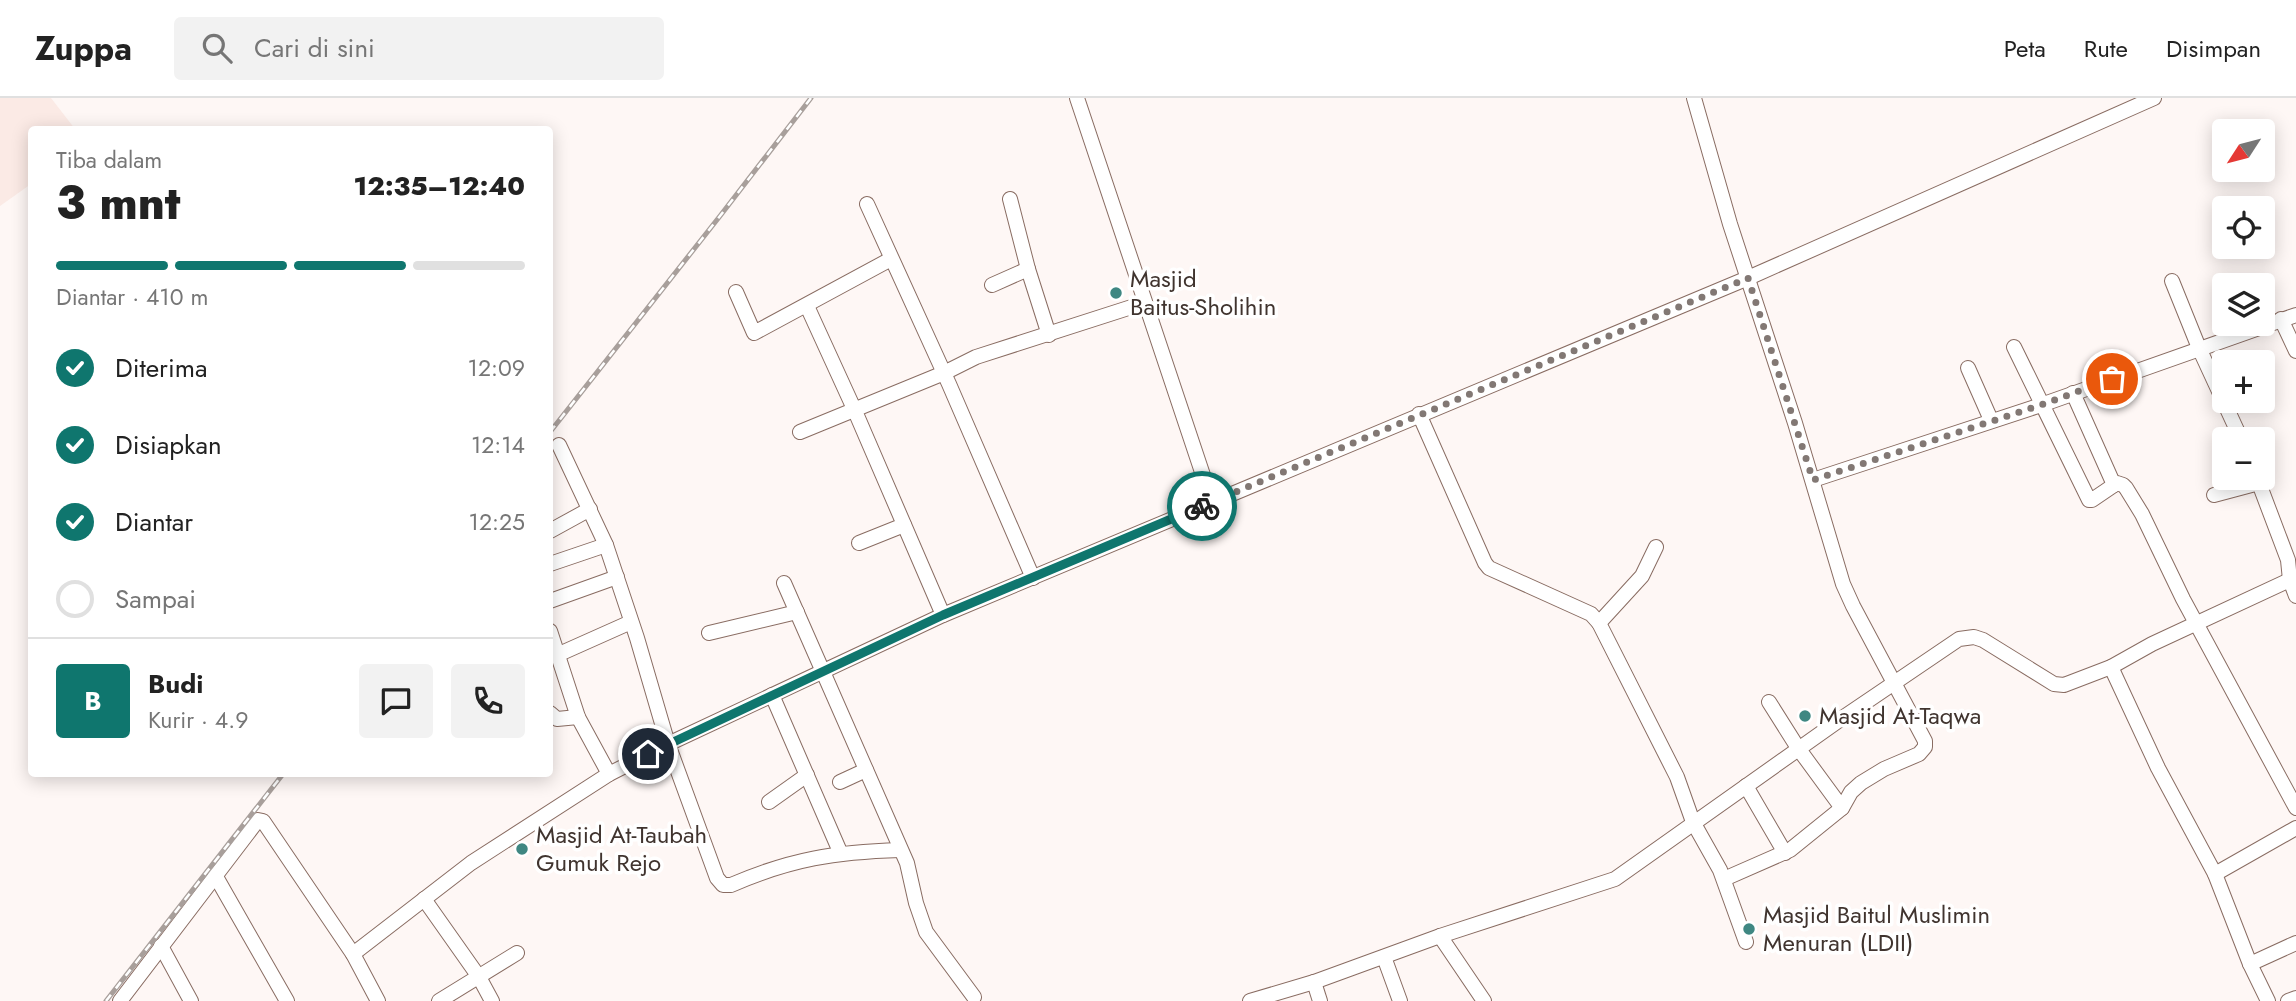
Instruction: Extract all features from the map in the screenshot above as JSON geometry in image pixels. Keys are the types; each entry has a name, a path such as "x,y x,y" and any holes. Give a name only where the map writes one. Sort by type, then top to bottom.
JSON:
{"street":[{"path":"1077,98 1212,502"},
{"path":"1694,98 1713,169 1813,480 1843,584 1893,684 1922,734 1925,747 1919,754 1884,769 1861,783 1851,792 1842,807 1797,846 1724,879"},
{"path":"353,954 471,863 609,774 668,744 943,615 1748,278 2154,98"},
{"path":"1010,199 1049,335"},
{"path":"867,204 1033,578"},
{"path":"736,292 754,333 891,259"},
{"path":"992,285 1028,269"},
{"path":"2172,281 2235,427"},
{"path":"800,432 855,411 976,357 1144,303"},
{"path":"807,306 943,615"},
{"path":"1813,480 2041,405 2296,314"},
{"path":"2281,319 2296,351"},
{"path":"2014,348 2088,500 2120,483 2126,488 2296,808"},
{"path":"1968,368 1991,420"},
{"path":"2073,393 2114,485"},
{"path":"1419,414 1485,563 1493,571 1591,614 1599,623 1677,777 1693,822 1724,879 1746,942"},
{"path":"559,445 606,545 668,744 717,878 723,885 731,884 781,865 841,854 901,850"},
{"path":"2214,495 2229,490"},
{"path":"2262,490 2288,560 2296,596"},
{"path":"553,529 590,509"},
{"path":"859,543 904,525"},
{"path":"553,563 606,545"},
{"path":"1599,623 1642,576 1656,547"},
{"path":"553,600 617,576"},
{"path":"1250,1001 1314,982 1440,936 1615,878 1798,748 1965,637 1983,640 2059,685 2064,685 2110,667 2152,644 2293,579"},
{"path":"784,583 907,863 926,932 974,997"},
{"path":"709,633 797,612"},
{"path":"557,655 631,622"},
{"path":"553,641 578,717 609,774"},
{"path":"2110,667 2158,768 2215,874 2250,964 2268,1001"},
{"path":"772,695 841,854"},
{"path":"1769,702 1798,748 1842,807"},
{"path":"553,720 578,717"},
{"path":"841,782 866,771"},
{"path":"769,802 807,775"},
{"path":"1746,786 1785,853"},
{"path":"122,1000 258,820 263,821 353,954 378,1001"},
{"path":"2215,874 2296,828"},
{"path":"215,875 287,1001"},
{"path":"424,899 479,977 492,1001"},
{"path":"1440,936 1484,1001"},
{"path":"2250,964 2296,943"},
{"path":"161,946 191,1001"},
{"path":"439,1001 517,953"},
{"path":"1384,957 1400,1001"},
{"path":"1314,982 1320,1001"},
{"path":"2288,1001 2296,998"}],"shaded area":[{"path":"0,98 51,98 73,126 28,126 28,186 0,206"}],"railway":[{"path":"553,428 811,98"},
{"path":"106,1001 281,777"}],"way so far":[{"path":"1202,506 1748,278 1813,480 2112,379"}],"place":[{"name":"Masjid Baitus-Sholihin","path":"1116,293"},
{"name":"Masjid At-Taqwa","path":"1805,716"},
{"name":"Masjid At-Taubah Gumuk Rejo","path":"522,849"},
{"name":"Masjid Baitul Muslimin Menuran (LDII)","path":"1749,929"}],"route":[{"path":"648,754 943,615 1202,506"}]}
